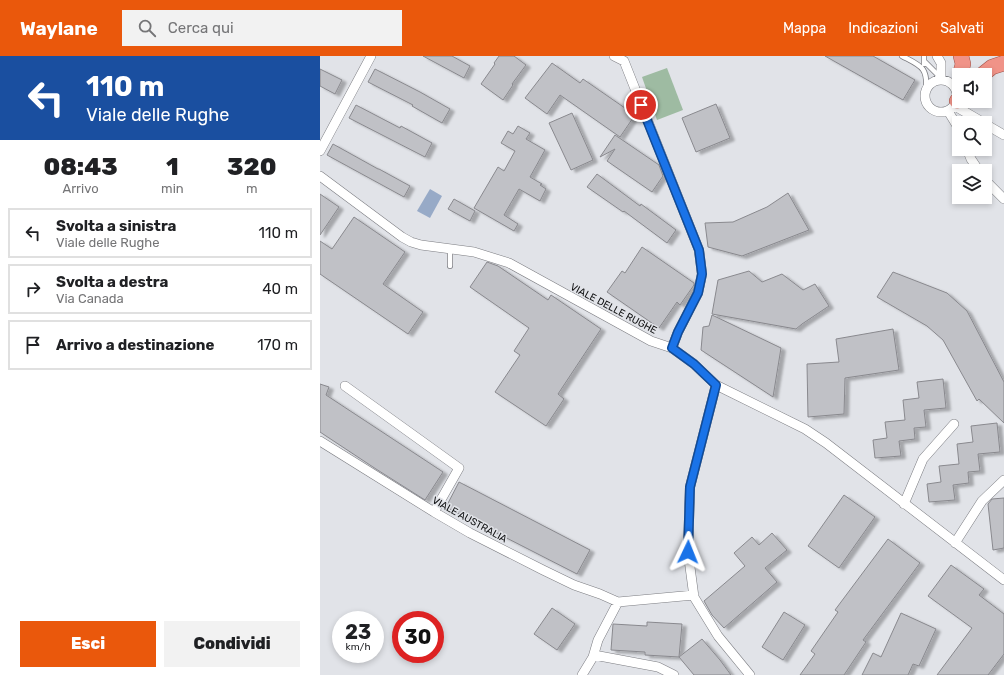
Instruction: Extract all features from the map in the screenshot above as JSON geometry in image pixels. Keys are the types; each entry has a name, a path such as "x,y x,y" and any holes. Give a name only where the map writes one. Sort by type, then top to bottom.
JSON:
{"highway":[{"path":"950,79 963,64 961,56"},
{"path":"991,68 1004,63"}],"street":[{"path":"320,151 370,56"},
{"path":"614,56 624,61 699,250 702,274 698,293 678,332 672,348"},
{"path":"936,56 950,79 930,84 926,91 926,103 934,111 939,112 944,112 952,106"},
{"path":"961,108 973,116"},
{"path":"992,128 1004,135"},
{"name":"VIALE DELLE RUGHE","path":"320,176 402,237 411,242 421,245 474,252 509,263 651,341 672,348 694,364 716,385 805,429 826,443 1004,580"},
{"path":"992,187 1004,199"},
{"path":"716,385 690,487 688,552 694,597 718,636 750,675"},
{"path":"345,386 459,468 434,512"},
{"path":"904,504 923,459 954,424"},
{"name":"VIALE AUSTRALIA","path":"320,441 434,512 574,585 618,602 694,595"},
{"path":"955,543 982,501 1004,480"},
{"path":"582,675 594,655 598,640 618,602"},
{"path":"594,655 658,667 674,675"}],"lane":[{"path":"902,56 921,67 927,79 926,91"},
{"path":"921,67 924,65 924,56"},
{"path":"924,62 938,75 950,79"},
{"path":"450,249 450,266"}],"green space":[{"path":"667,68 683,110 657,120 642,77"}],"water":[{"path":"430,189 442,196 430,218 417,211"}],"building":[{"path":"423,56 452,56 470,66 464,78"},
{"path":"499,56 514,56 526,65 512,84 513,85 503,100 481,84"},
{"path":"825,56 873,56 915,80 903,100"},
{"path":"552,63 580,83 583,79 635,115 620,137 560,95 547,114 525,98"},
{"path":"320,69 342,80 335,94 320,86"},
{"path":"375,69 450,109 442,123 412,106 413,105 368,82"},
{"path":"716,104 730,138 696,152 682,118"},
{"path":"356,105 400,128 401,126 432,143 425,157 349,118"},
{"path":"572,113 593,160 571,170 549,123"},
{"path":"518,126 530,133 526,139 545,150 530,177 542,184 540,185 546,189 540,201 519,189 504,215 518,224 514,231 474,208 498,167 504,171 515,151 501,143 508,131 513,134"},
{"path":"615,135 659,165 663,176 652,192 607,161 615,149 600,157"},
{"path":"333,144 410,186 404,197 327,155"},
{"path":"597,174 640,206 641,204 676,230 667,243 624,211 623,212 587,187"},
{"path":"788,193 809,230 742,256 708,247 705,223 733,222 767,207"},
{"path":"320,194 339,207 320,235"},
{"path":"454,199 475,211 470,221 448,209"},
{"path":"354,217 405,252 383,284 423,312 408,334 320,274 320,241 332,249"},
{"path":"642,247 694,283 680,305 677,302 659,328 607,292 622,271 625,273"},
{"path":"487,262 498,266 548,300 551,295 601,329 558,394 564,399 546,426 495,392 520,355 514,351 529,328 470,287"},
{"path":"749,271 762,282 782,274 803,290 815,284 829,306 796,329 712,314 718,280"},
{"path":"893,272 947,293 967,311 1004,382 1004,423 979,399 977,401 943,340 927,326 877,297"},
{"path":"712,315 781,348 773,397 701,350 703,327 709,326"},
{"path":"893,329 899,370 845,378 844,414 808,417 807,364 839,362 836,339"},
{"path":"943,379 946,408 924,410 926,427 914,428 915,439 899,441 901,456 875,458 873,440 887,438 885,422 905,420 903,400 919,398 917,382"},
{"path":"320,384 329,387 326,395 443,472 425,500 320,432"},
{"path":"997,423 1000,452 978,454 980,471 968,472 969,483 953,485 955,500 929,502 927,484 941,482 939,466 959,464 957,444 973,442 971,426"},
{"path":"459,482 590,550 577,574 446,507"},
{"path":"844,495 875,517 839,568 808,546"},
{"path":"1004,498 1004,548 993,550 988,504 992,499"},
{"path":"772,533 787,550 765,568 777,582 724,628 712,615 704,601 745,566 734,553 752,537 759,545"},
{"path":"888,539 920,563 863,640 866,642 844,675 800,675 815,654 811,651 838,612 835,610"},
{"path":"951,565 984,589 979,595 1004,614 1004,654 988,675 937,675 972,628 928,596"},
{"path":"552,608 575,624 557,650 534,634"},
{"path":"784,612 805,625 783,660 762,647"},
{"path":"901,613 936,629 919,666 913,664 908,675 862,675 873,653 881,657"},
{"path":"647,622 682,624 679,657 645,655 645,652 611,650 613,624 647,626"},
{"path":"702,639 731,675 694,675 679,657"}],"route":[{"path":"641,105 699,250 702,274 698,293 678,332 672,348 694,364 716,385 690,487 688,552"}]}
